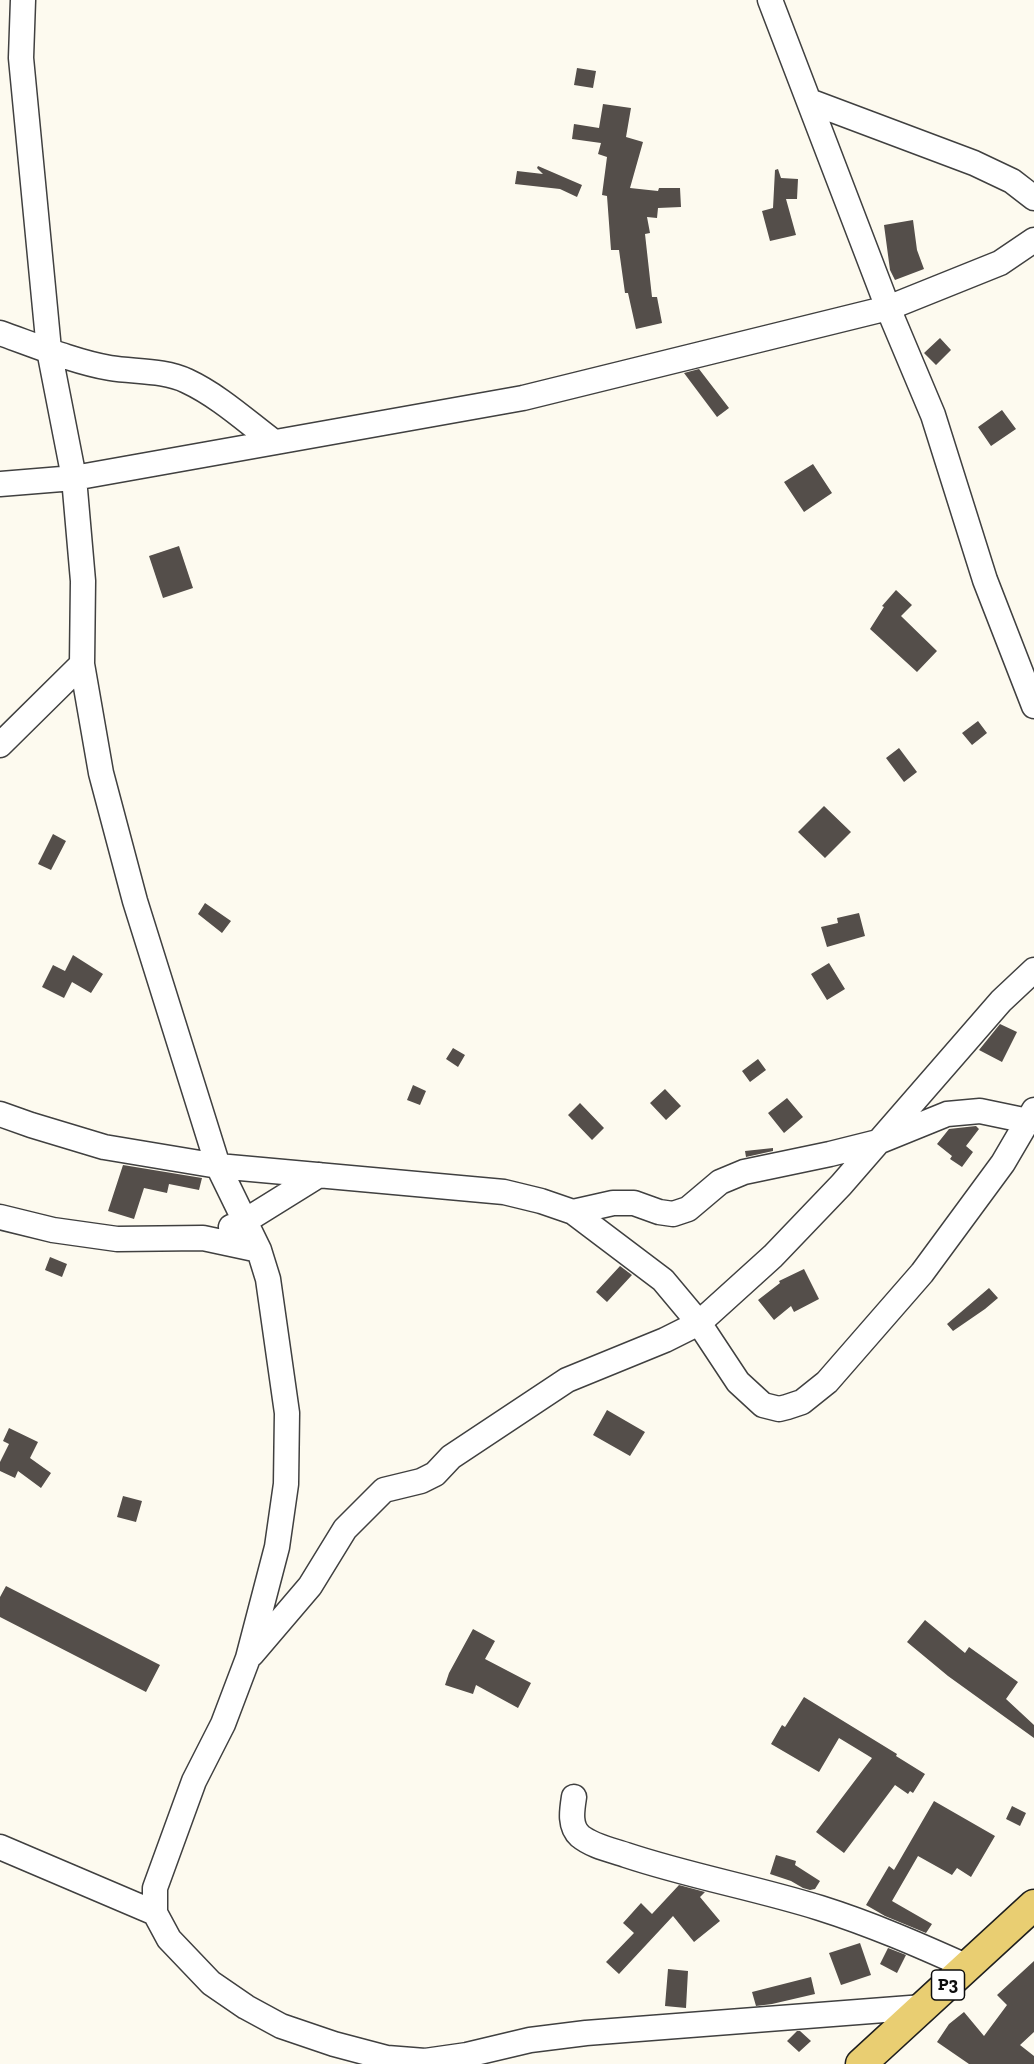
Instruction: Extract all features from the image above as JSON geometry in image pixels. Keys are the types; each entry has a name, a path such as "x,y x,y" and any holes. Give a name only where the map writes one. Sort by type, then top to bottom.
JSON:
{"main road":[{"name":"P3","path":"861,2064 1034,1905"}],"street":[{"path":"23,0 21,58 49,350 75,478 83,581 82,664 101,773 135,902 218,1166 259,1250 272,1299 287,1413 286,1484 277,1547 248,1658 223,1724 194,1780 170,1845 155,1888 155,1913 169,1939 211,1983 246,2007 281,2026 334,2044 387,2058 425,2061 467,2055 530,2040 586,2033 923,2007"},
{"path":"770,0 888,308 933,415 985,580 1034,706"},
{"path":"809,101 974,163 1012,182 1034,198"},
{"path":"0,484 75,478 524,398 888,308 1000,263 1034,240"},
{"path":"1000,263 1034,260"},
{"path":"0,333 108,368 148,371 185,380 212,394 274,442"},
{"path":"0,745 82,664"},
{"path":"248,1658 310,1586 345,1529 384,1490 421,1481 435,1474 451,1457 501,1426 567,1380 665,1340 699,1323 773,1256 841,1185 1001,1001 1034,970"},
{"path":"0,1114 104,1147 218,1166 504,1192 542,1201 573,1212 663,1280 699,1323 738,1382 763,1405 779,1408 802,1402 827,1382 922,1273 1003,1163 1031,1115 980,1111 947,1114 878,1142 744,1172 720,1182 688,1209 673,1214 659,1212 634,1203 612,1203 573,1212"},
{"path":"203,1238 245,1221 319,1174"},
{"path":"0,1217 53,1230 117,1239 203,1238 259,1250"},
{"path":"574,1797 573,1825 578,1835 592,1843 646,1862 820,1908 905,1938 968,1967"},
{"path":"0,1847 155,1913"}],"building":[{"path":"577,68 596,71 593,88 574,85"},
{"path":"603,104 631,108 626,137 643,142 630,188 658,191 659,188 680,188 681,207 658,208 657,218 647,217 650,233 645,234 652,297 657,297 662,323 636,329 628,293 625,293 619,250 611,250 607,196 602,195 607,157 598,154 601,143 572,139 574,124 599,128"},
{"path":"538,166 582,185 577,197 560,189 515,184 517,171 543,174 537,168"},
{"path":"778,169 781,178 798,179 797,199 786,199 796,235 770,241 762,211 773,208 775,170"},
{"path":"913,220 917,250 924,269 895,280 890,270 884,225"},
{"path":"940,338 951,350 936,365 924,353"},
{"path":"699,369 729,408 717,417 684,373"},
{"path":"1002,410 1016,429 991,446 978,427"},
{"path":"813,464 832,493 804,512 784,482"},
{"path":"179,546 193,588 163,598 149,556"},
{"path":"896,590 912,605 901,616 937,651 917,672 870,629 884,607 882,606"},
{"path":"978,721 987,733 972,745 962,733"},
{"path":"899,748 917,772 904,782 886,758"},
{"path":"824,806 851,832 825,858 798,832"},
{"path":"53,834 66,841 51,870 38,864"},
{"path":"205,903 231,921 222,933 198,914"},
{"path":"859,913 865,936 827,947 821,927 838,923 837,918"},
{"path":"73,955 103,974 91,993 72,982 64,998 42,987 53,965 65,971"},
{"path":"829,963 845,989 827,1000 811,974"},
{"path":"1000,1024 1017,1032 1002,1062 979,1050"},
{"path":"453,1048 465,1055 458,1067 446,1059"},
{"path":"758,1059 766,1070 750,1082 742,1071"},
{"path":"413,1085 426,1091 420,1105 407,1100"},
{"path":"665,1089 681,1106 666,1120 650,1103"},
{"path":"787,1098 803,1117 784,1133 768,1113"},
{"path":"580,1103 604,1128 592,1140 568,1115"},
{"path":"976,1126 979,1129 966,1146 973,1152 962,1167 950,1159 952,1156 937,1144 949,1129"},
{"path":"773,1148 773,1151 746,1157 745,1151"},
{"path":"123,1165 202,1178 199,1190 169,1184 167,1193 144,1188 134,1219 108,1211"},
{"path":"50,1257 67,1264 62,1277 45,1270"},
{"path":"620,1266 632,1275 607,1302 596,1292"},
{"path":"804,1269 819,1299 794,1312 791,1306 774,1320 758,1300 780,1283 779,1281"},
{"path":"989,1288 998,1298 953,1331 947,1324"},
{"path":"607,1410 645,1432 630,1456 593,1435"},
{"path":"9,1428 38,1442 30,1458 51,1473 41,1488 18,1471 15,1478 0,1471 0,1462 9,1444 3,1441"},
{"path":"123,1496 142,1501 136,1522 117,1517"},
{"path":"6,1586 160,1665 146,1692 0,1617 0,1597"},
{"path":"925,1620 965,1653 969,1647 1018,1682 1006,1699 1034,1725 1034,1738 948,1676 907,1642"},
{"path":"473,1629 495,1641 485,1659 531,1683 518,1708 476,1685 473,1694 445,1685"},
{"path":"804,1697 897,1754 896,1756 925,1774 913,1793 910,1791 908,1794 895,1785 844,1853 816,1832 872,1758 839,1738 819,1772 771,1744 782,1725 785,1727"},
{"path":"934,1801 995,1836 971,1877 957,1868 952,1875 918,1856 892,1901 932,1924 926,1933 885,1916 866,1905 889,1866 894,1870"},
{"path":"1012,1806 1026,1813 1020,1826 1006,1819"},
{"path":"776,1855 796,1861 795,1865 820,1881 815,1889 803,1888 770,1874"},
{"path":"679,1885 705,1892 700,1897 720,1921 694,1942 673,1916 619,1974 606,1962 634,1933 623,1923 641,1903 652,1914"},
{"path":"860,1943 871,1975 841,1985 829,1953"},
{"path":"888,1948 906,1955 897,1973 880,1964"},
{"path":"1034,1961 1034,2032 1020,2045 1034,2056 1034,2064 969,2064 937,2042 949,2024 964,2012 984,2036 1007,2005 997,1995"},
{"path":"668,1969 688,1971 686,2008 665,2006"},
{"path":"811,1977 815,1994 756,2006 752,1992"},
{"path":"797,2031 811,2041 799,2052 787,2041"}]}
